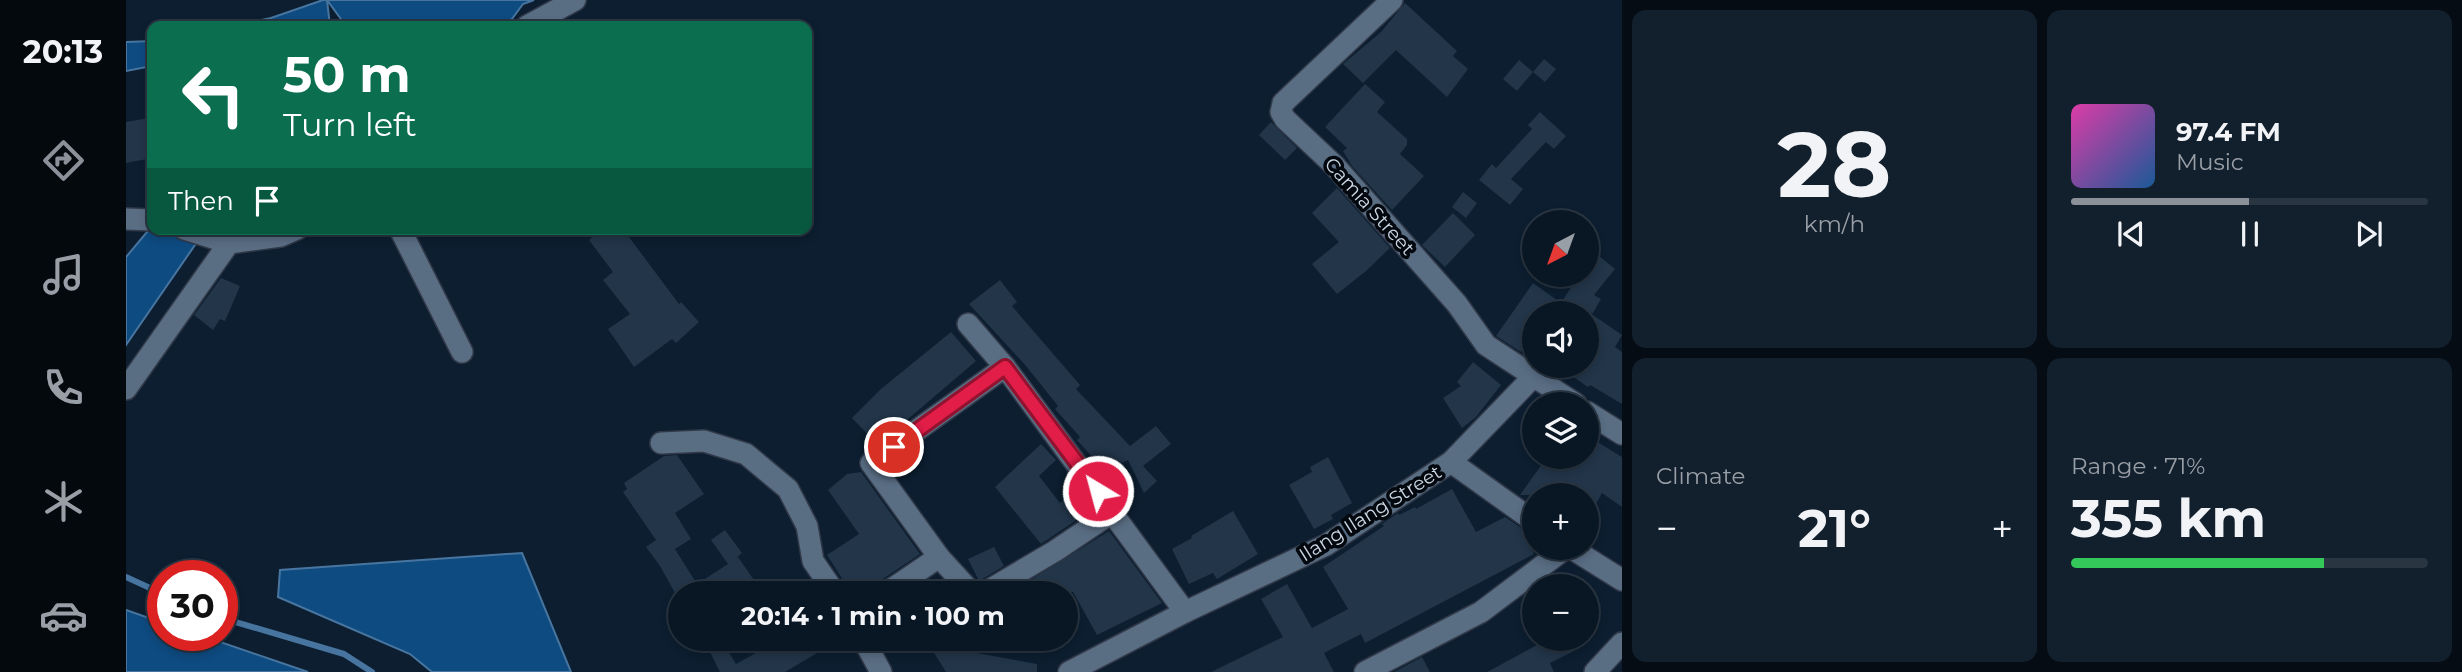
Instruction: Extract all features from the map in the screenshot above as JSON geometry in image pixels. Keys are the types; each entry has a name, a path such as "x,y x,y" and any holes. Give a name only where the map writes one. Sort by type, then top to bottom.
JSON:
{"street":[{"path":"536,21 575,0"},
{"name":"Camia Street","path":"1392,0 1283,103 1281,112 1335,166 1457,304 1486,345 1522,370"},
{"path":"126,219 147,220"},
{"path":"204,235 220,240 283,235"},
{"path":"404,235 462,352"},
{"path":"126,389 220,240"},
{"path":"968,324 1005,367 1185,612"},
{"path":"961,581 939,557 871,463 1005,367"},
{"name":"Ilang Ilang Street","path":"1069,672 1185,612 1326,545 1451,462 1532,378"},
{"name":"Camia Street","path":"1535,378 1557,392"},
{"path":"1599,420 1622,434"},
{"path":"661,443 704,441 746,454 788,489 807,526 813,561 827,581"},
{"path":"1451,462 1522,513"},
{"path":"1004,581 1113,512"},
{"path":"904,581 939,557"},
{"path":"1365,672 1481,612 1550,560"},
{"path":"1590,560 1622,580"},
{"path":"1595,672 1622,643"},
{"path":"870,651 881,672"}],"water":[{"path":"327,0 329,21 256,21"},
{"path":"327,0 534,0 523,4 507,21 342,21"},
{"path":"147,41 147,67 126,71 126,42"},
{"path":"147,232 147,235 202,235 126,345 126,257"},
{"path":"522,553 571,672 432,672 410,654 278,597 280,570"},
{"path":"126,610 147,617 147,651 238,651 238,648 308,672 126,672"}],"building":[{"path":"1405,3 1457,51 1453,56 1468,69 1447,97 1396,50 1363,83 1343,64 1381,32"},
{"path":"1544,59 1556,69 1545,82 1533,72"},
{"path":"1519,60 1533,72 1517,91 1503,79"},
{"path":"1365,84 1385,102 1377,112 1407,139 1407,145 1400,154 1424,176 1392,210 1352,166 1343,151 1347,148 1325,127"},
{"path":"1540,112 1566,136 1554,149 1546,142 1511,179 1523,189 1510,205 1479,180 1492,164 1496,168 1532,129 1528,125"},
{"path":"147,118 147,159 126,163 126,122"},
{"path":"1271,122 1297,148 1285,160 1259,135"},
{"path":"1337,188 1390,248 1337,294 1312,264 1339,242 1312,213"},
{"path":"1463,192 1477,203 1466,218 1452,207"},
{"path":"1453,213 1475,235 1445,267 1422,245"},
{"path":"595,235 627,235 679,304 681,302 699,322 676,343 672,339 634,367 608,329 630,314 603,280 613,272 589,240"},
{"path":"1600,257 1615,269 1594,295 1601,299 1599,302 1562,301 1571,287 1600,287"},
{"path":"221,278 240,286 225,321 220,319 213,330 194,315"},
{"path":"1000,280 1017,302 1012,306 1080,385 1076,389 1130,446 1156,426 1171,444 1143,466 1157,481 1144,493 1128,460 1105,471 1077,440 1080,437 1055,409 1058,406 1026,366 969,304"},
{"path":"1530,287 1539,287 1558,301 1522,301 1521,352 1496,336"},
{"path":"1599,319 1622,335 1615,347 1622,352 1622,404 1590,385 1588,387 1575,378 1599,378"},
{"path":"951,332 976,361 876,443 852,418 881,389"},
{"path":"1473,362 1501,385 1476,417 1462,428 1443,398 1461,386 1457,382"},
{"path":"1599,443 1622,457 1622,507 1602,493 1599,498 1599,483 1529,483 1538,469 1599,469"},
{"path":"1041,444 1056,460 1039,476 1060,503 1066,498 1081,517 1041,544 995,487"},
{"path":"677,455 704,494 675,513 691,539 675,549 695,581 668,581 646,547 656,540 623,492 627,489 624,483 664,456"},
{"path":"1328,457 1352,503 1331,515 1333,519 1314,529 1289,485 1312,472 1310,467"},
{"path":"861,472 920,554 880,581 843,581 827,555 859,534 828,490 847,474"},
{"path":"1452,489 1476,532 1505,517 1520,527 1523,560 1365,643 1361,634 1324,653 1334,672 1211,672 1283,637 1261,599 1287,584 1312,628 1348,609 1323,567 1384,526 1382,524 1398,513 1399,515 1415,507 1416,509"},
{"path":"1233,511 1258,554 1217,579 1213,573 1189,584 1172,549"},
{"path":"725,530 742,553 735,559 738,557 755,581 702,581 728,564 711,540"},
{"path":"1109,531 1162,603 1097,635 1078,601 1078,581 1028,581"},
{"path":"994,547 1004,566 979,581 968,559"},
{"path":"710,651 728,651 736,664 759,651 821,651 785,672 720,672"},
{"path":"933,651 966,651 1037,664 1037,672 946,672"},
{"path":"1526,651 1574,651 1550,663 1554,672 1487,672"},
{"path":"1422,657 1430,672 1394,672"}],"waterway":[{"path":"126,577 147,587"},
{"path":"238,623 344,654 372,672"}],"route":[{"path":"894,447 1005,367 1098,491"}]}
